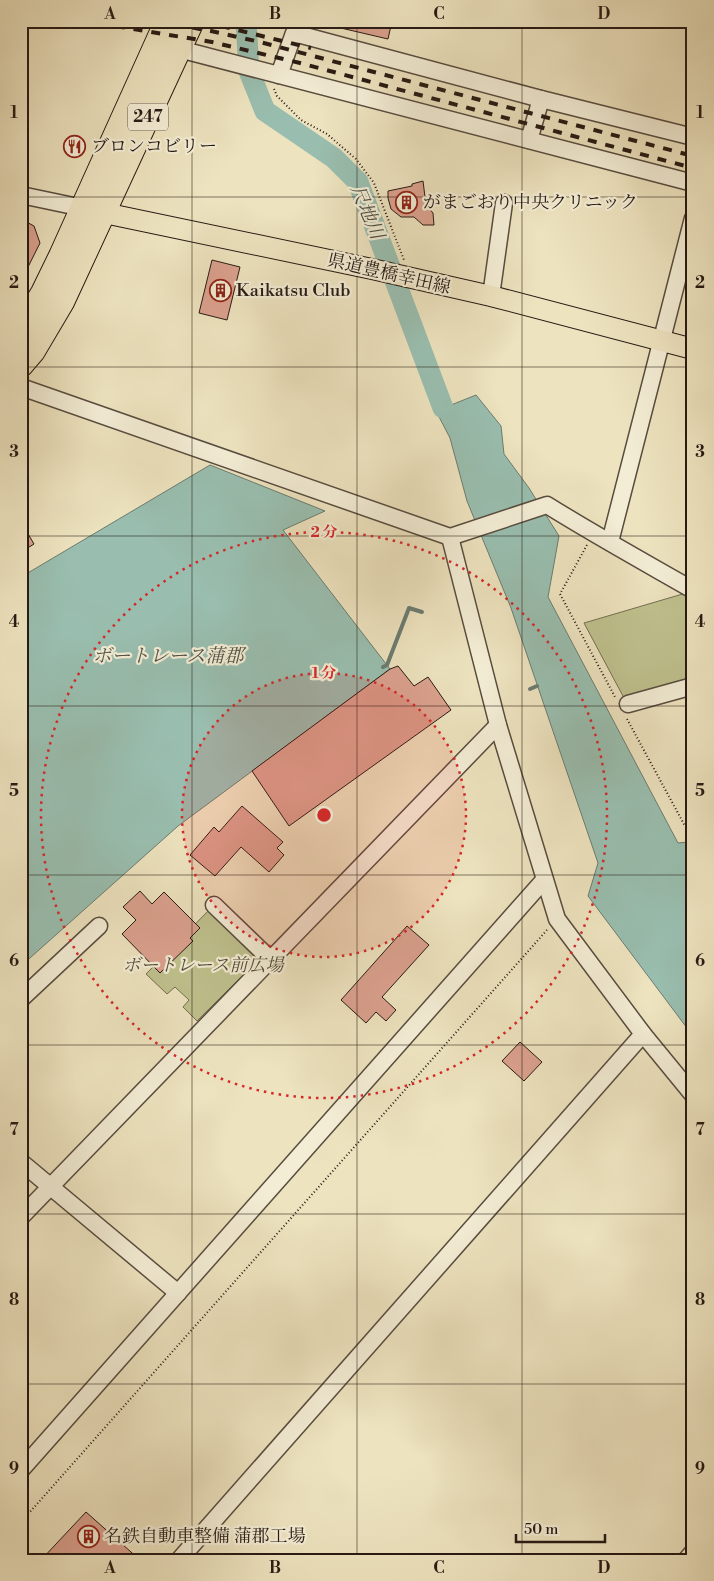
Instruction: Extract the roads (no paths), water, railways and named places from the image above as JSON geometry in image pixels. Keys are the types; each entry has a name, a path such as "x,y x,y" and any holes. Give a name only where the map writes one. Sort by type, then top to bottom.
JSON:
{"highway":[{"name":"247","path":"21,365 33,350 62,302 93,211 167,21"},
{"name":"247","path":"21,329 93,211 192,21"}],"main road":[{"name":"県道豊橋幸田線","path":"93,211 372,269 490,296 660,342 693,349"}],"street":[{"path":"272,73 294,33 541,99 693,137"},
{"path":"179,49 693,183"},
{"path":"529,140 541,99"},
{"path":"21,195 93,211"},
{"path":"490,296 504,203"},
{"path":"610,542 693,218"},
{"path":"21,386 450,537 547,505 593,534 693,590"},
{"path":"450,537 498,725 557,919 643,1034 693,1095"},
{"path":"623,705 693,686"},
{"path":"21,1217 498,725"},
{"path":"21,1470 544,880"},
{"path":"214,904 270,959"},
{"path":"21,999 99,926"},
{"path":"179,1560 643,1034"},
{"path":"21,1162 178,1293"},
{"path":"686,1560 693,1552"}],"water":[{"path":"476,395 501,426 504,454 529,488 559,536 548,597 678,843 688,842 693,860 693,1036 588,896 598,863 511,608 467,501 450,438 436,411"},
{"name":"ボートレース蒲郡","path":"210,465 325,511 283,530 390,669 178,826 21,966 21,577"}],"waterway":[{"name":"尺地川","path":"246,21 249,71 265,111 334,158 358,182 443,408"},
{"path":"383,667 387,665 409,608 422,612"},
{"path":"530,689 537,686"}],"railway":[{"path":"62,21 121,27 212,42 300,63 693,168"},
{"path":"157,21 260,42 693,156"},
{"path":"221,26 311,48"}],"place":[{"name":"ブロンコビリー","path":"75,146"},
{"name":"がまごおり中央クリニック","path":"407,202"},
{"name":"Kaikatsu Club","path":"220,290"},
{"name":"名鉄自動車整備 蒲郡工場","path":"88,1536"}],"park label":[{"name":"ボートレース前広場","path":"203,965"}]}
